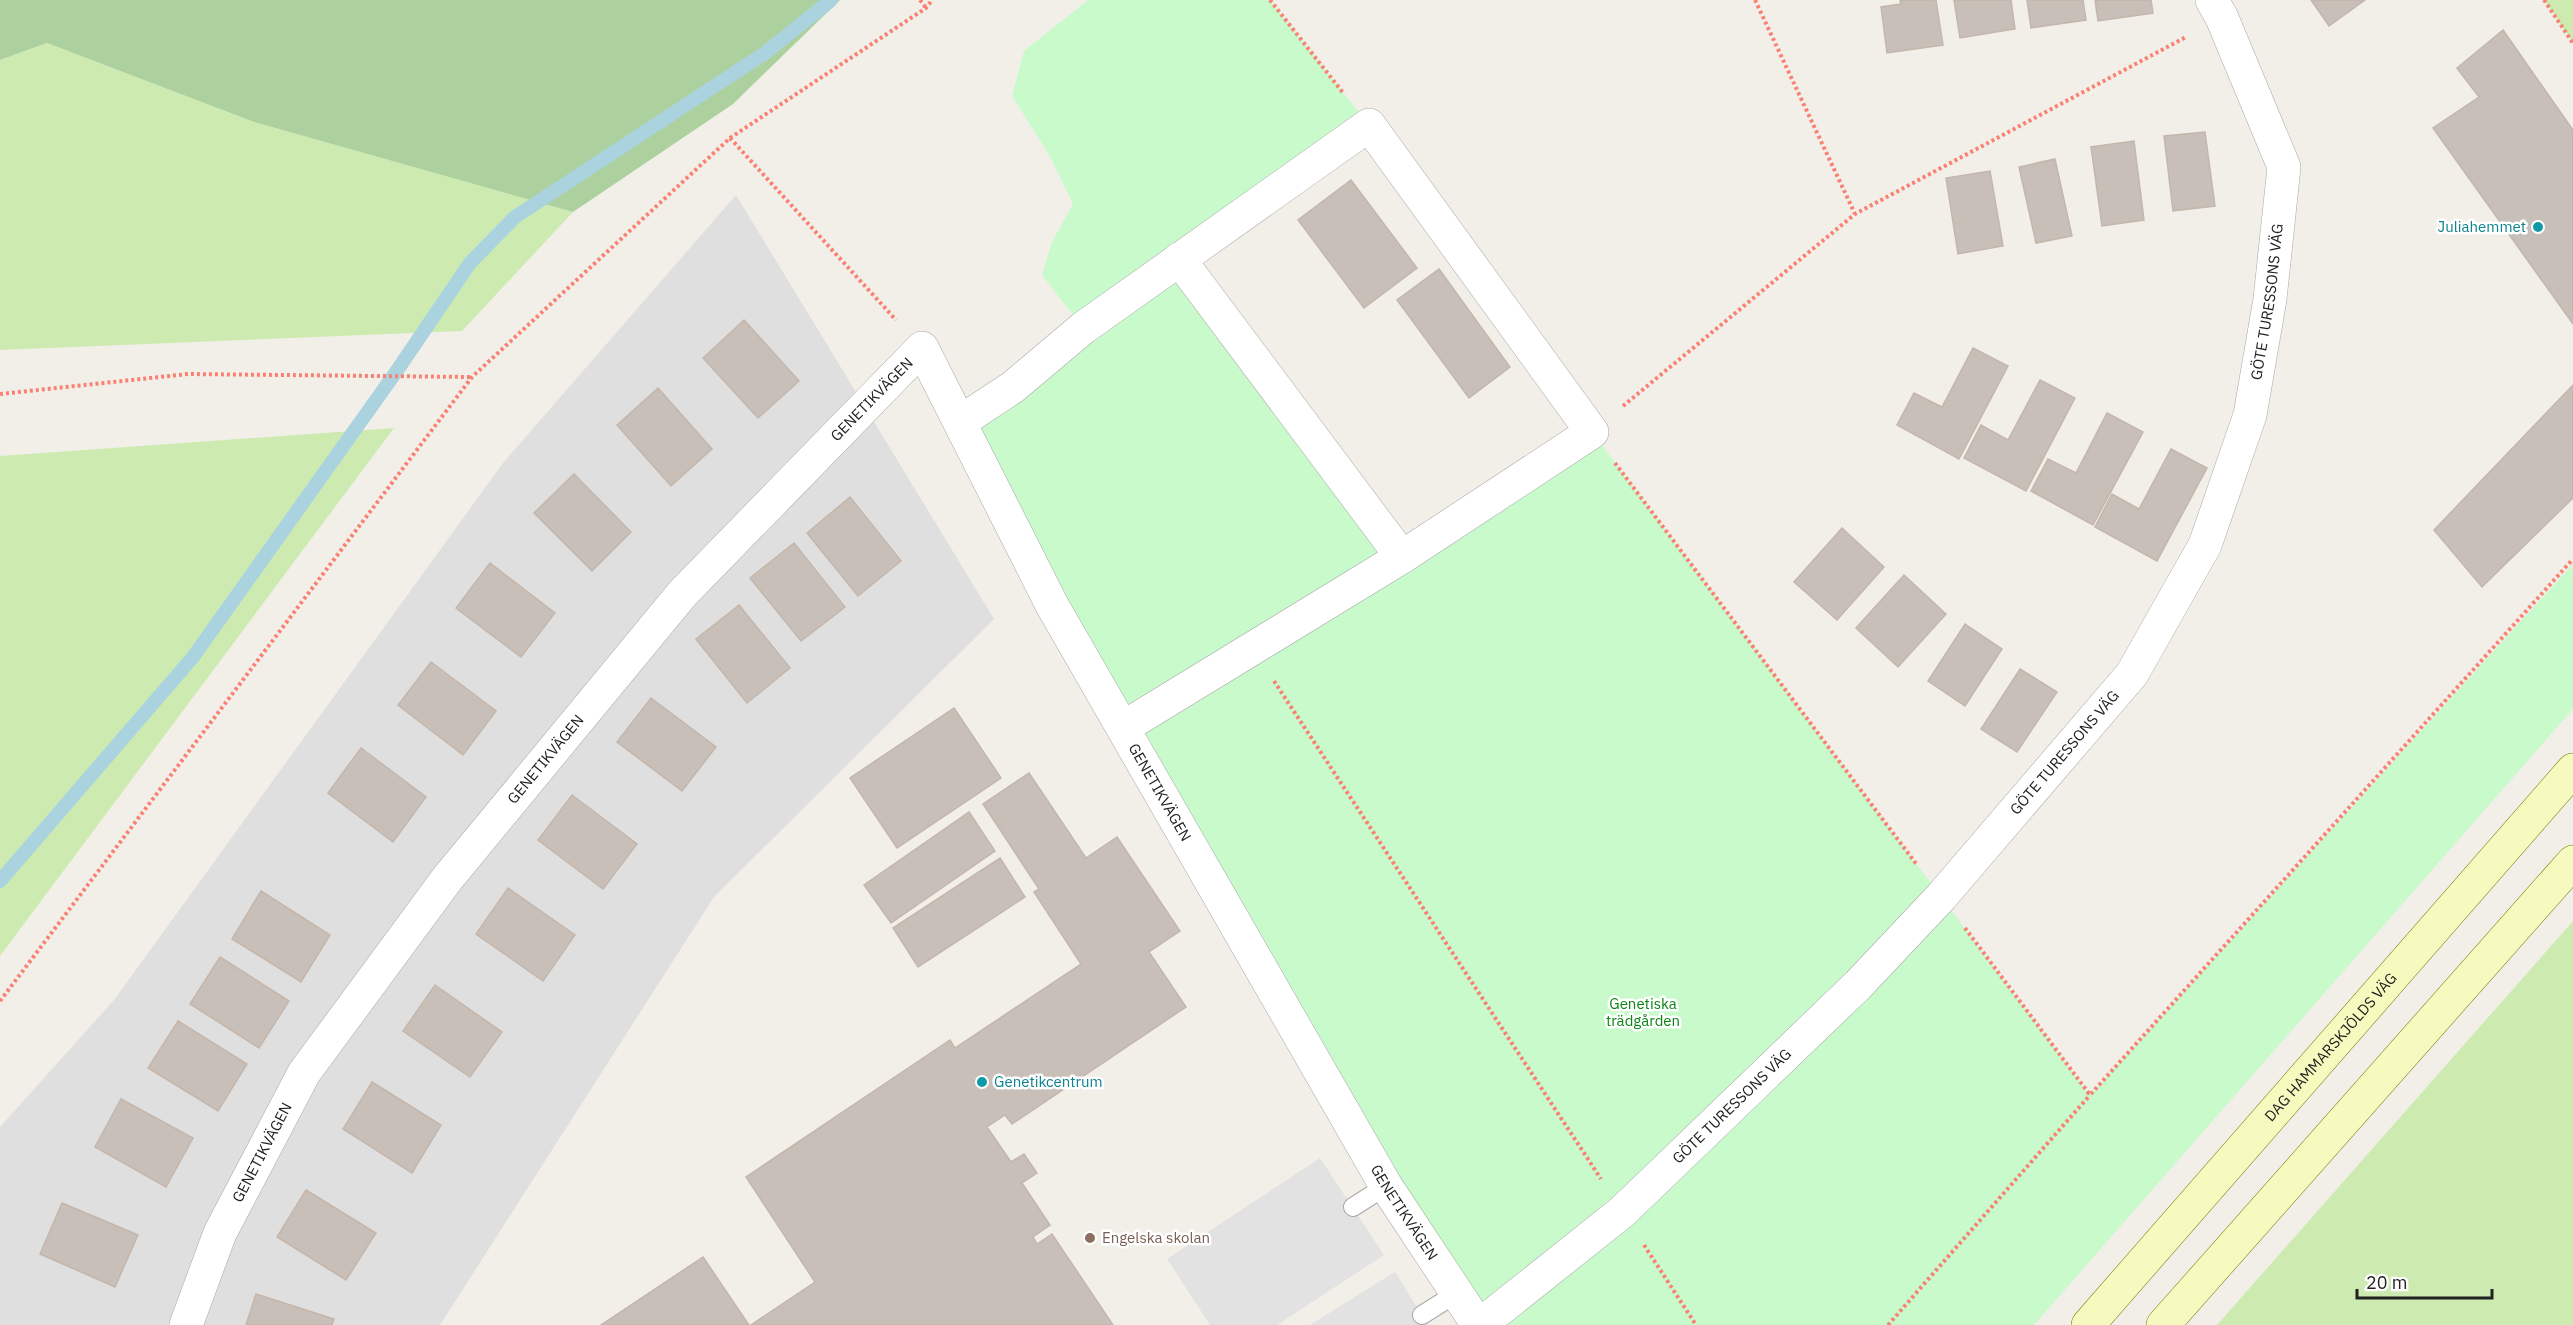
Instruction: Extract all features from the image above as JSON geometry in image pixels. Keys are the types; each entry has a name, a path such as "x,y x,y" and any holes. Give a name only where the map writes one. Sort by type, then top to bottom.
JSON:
{"main road":[{"name":"DAG HAMMARSKJÖLDS VÄG","path":"2088,1325 2573,770"},
{"path":"2163,1325 2573,862"}],"street":[{"name":"GÖTE TURESSONS VÄG","path":"1479,1325 1622,1212 1858,985 1941,897 2132,674 2205,545 2250,415 2270,299 2284,167 2217,9"},
{"path":"960,422 1013,387 1083,328 1369,125 1592,432 1402,557 1124,727"},
{"path":"1179,259 1402,557"},
{"name":"GENETIKVÄGEN","path":"186,1325 220,1233 304,1073 447,879 682,594 922,348 1052,605 1386,1186 1479,1325"}],"lane":[{"path":"1353,1208 1386,1186"},
{"path":"1422,1315 1457,1293"}],"path":[{"path":"920,0 926,8"},
{"path":"0,1001 472,377 730,138 926,8 932,0"},
{"path":"1270,0 1369,125"},
{"path":"1755,0 1855,214"},
{"path":"2544,0 2573,44"},
{"path":"1592,432 1855,214 2217,9"},
{"path":"730,138 922,348"},
{"path":"0,394 188,374 472,377"},
{"path":"1254,649 1696,1325"},
{"path":"1888,1325 2090,1095"}],"shaded area":[{"path":"736,195 994,619 714,897 440,1325 0,1325 0,1127 114,1000 503,463"},
{"path":"1320,1158 1384,1255 1277,1325 1210,1325 1167,1259"},
{"path":"1395,1272 1428,1325 1310,1325"}],"green space":[{"path":"0,0 840,0 733,104 573,212 254,122 47,43 0,60"},
{"name":"Genetiska trädgården","path":"1088,0 1270,0 1369,125 1179,259 1402,556 1592,432 2090,1095 2573,564 2573,709 2034,1325 1478,1325 960,422 1083,328 1042,275 1052,242 1073,204 1051,158 1012,96 1024,51"},
{"path":"2544,0 2573,0 2573,43"},
{"path":"47,43 254,122 573,212 462,331 0,350 0,60"},
{"path":"394,428 0,956 0,456"},
{"path":"2573,921 2573,1325 2217,1325"}],"building":[{"path":"1900,0 1936,0 1943,45 1887,53 1881,7 1901,4"},
{"path":"1954,0 2011,0 2015,29 1960,38"},
{"path":"2027,0 2083,0 2086,20 2031,28"},
{"path":"2095,0 2151,0 2153,13 2098,21"},
{"path":"2311,0 2365,0 2329,26"},
{"name":"Juliahemmet","path":"2503,30 2573,130 2573,324 2433,128 2479,97 2457,68"},
{"path":"2205,132 2215,206 2173,211 2164,136"},
{"path":"2134,141 2144,220 2102,226 2091,147"},
{"path":"2055,159 2072,236 2036,243 2019,167"},
{"path":"1990,171 2003,246 1958,254 1946,178"},
{"path":"1351,180 1417,268 1364,308 1298,220"},
{"path":"1439,269 1510,367 1469,398 1397,300"},
{"path":"744,320 799,381 758,418 703,358"},
{"path":"1973,348 2008,366 1959,459 1897,425 1914,393 1942,407"},
{"path":"2040,380 2075,398 2026,491 1964,458 1981,425 2008,440"},
{"path":"2573,385 2573,498 2482,587 2434,530"},
{"path":"658,388 712,449 671,486 617,425"},
{"path":"2107,413 2143,432 2093,525 2031,491 2048,459 2076,473"},
{"path":"2171,449 2207,468 2157,561 2095,527 2112,494 2139,509"},
{"path":"574,474 631,532 592,571 534,513"},
{"path":"850,497 901,561 858,596 807,533"},
{"path":"1842,528 1884,567 1837,620 1794,582"},
{"path":"794,543 845,607 801,641 750,578"},
{"path":"490,563 555,613 521,657 456,608"},
{"path":"1904,575 1946,614 1898,667 1856,628"},
{"path":"739,605 790,668 747,703 696,639"},
{"path":"1965,624 2002,649 1965,706 1928,681"},
{"path":"431,662 496,711 463,755 398,705"},
{"path":"2020,669 2057,692 2017,752 1981,729"},
{"path":"651,698 716,747 682,791 617,742"},
{"path":"954,708 1001,778 897,848 850,778"},
{"path":"361,748 426,797 393,842 328,793"},
{"name":"Genetikcentrum","path":"1029,773 1086,858 1117,837 1180,931 1149,952 1186,1007 1012,1124 1005,1115 987,1127 1011,1162 1024,1154 1037,1173 1022,1183 1050,1225 1033,1237 1037,1244 1052,1234 1113,1325 751,1325 815,1282 746,1177 950,1040 955,1048 1081,964 1034,892 1039,889 983,804"},
{"path":"572,795 637,844 603,889 538,840"},
{"path":"969,812 995,851 891,923 864,885"},
{"path":"1000,858 1025,897 918,967 893,928"},
{"path":"508,888 575,935 543,981 476,934"},
{"path":"261,891 330,935 301,982 232,939"},
{"path":"220,957 289,1001 259,1048 190,1004"},
{"path":"435,985 502,1032 470,1077 403,1031"},
{"path":"178,1021 247,1064 218,1111 148,1068"},
{"path":"372,1082 441,1125 412,1173 343,1129"},
{"path":"121,1099 193,1138 166,1187 95,1147"},
{"path":"306,1190 376,1233 346,1280 277,1237"},
{"path":"62,1203 138,1235 115,1287 40,1254"},
{"path":"703,1257 749,1325 601,1325"},
{"path":"256,1294 334,1319 332,1325 246,1325"}],"waterway":[{"path":"0,881 193,657 396,372 470,263 515,217 765,53 831,0"}],"place":[{"name":"Juliahemmet","path":"2538,227"},
{"name":"Genetikcentrum","path":"982,1082"},
{"name":"Engelska skolan","path":"1090,1238"}]}
